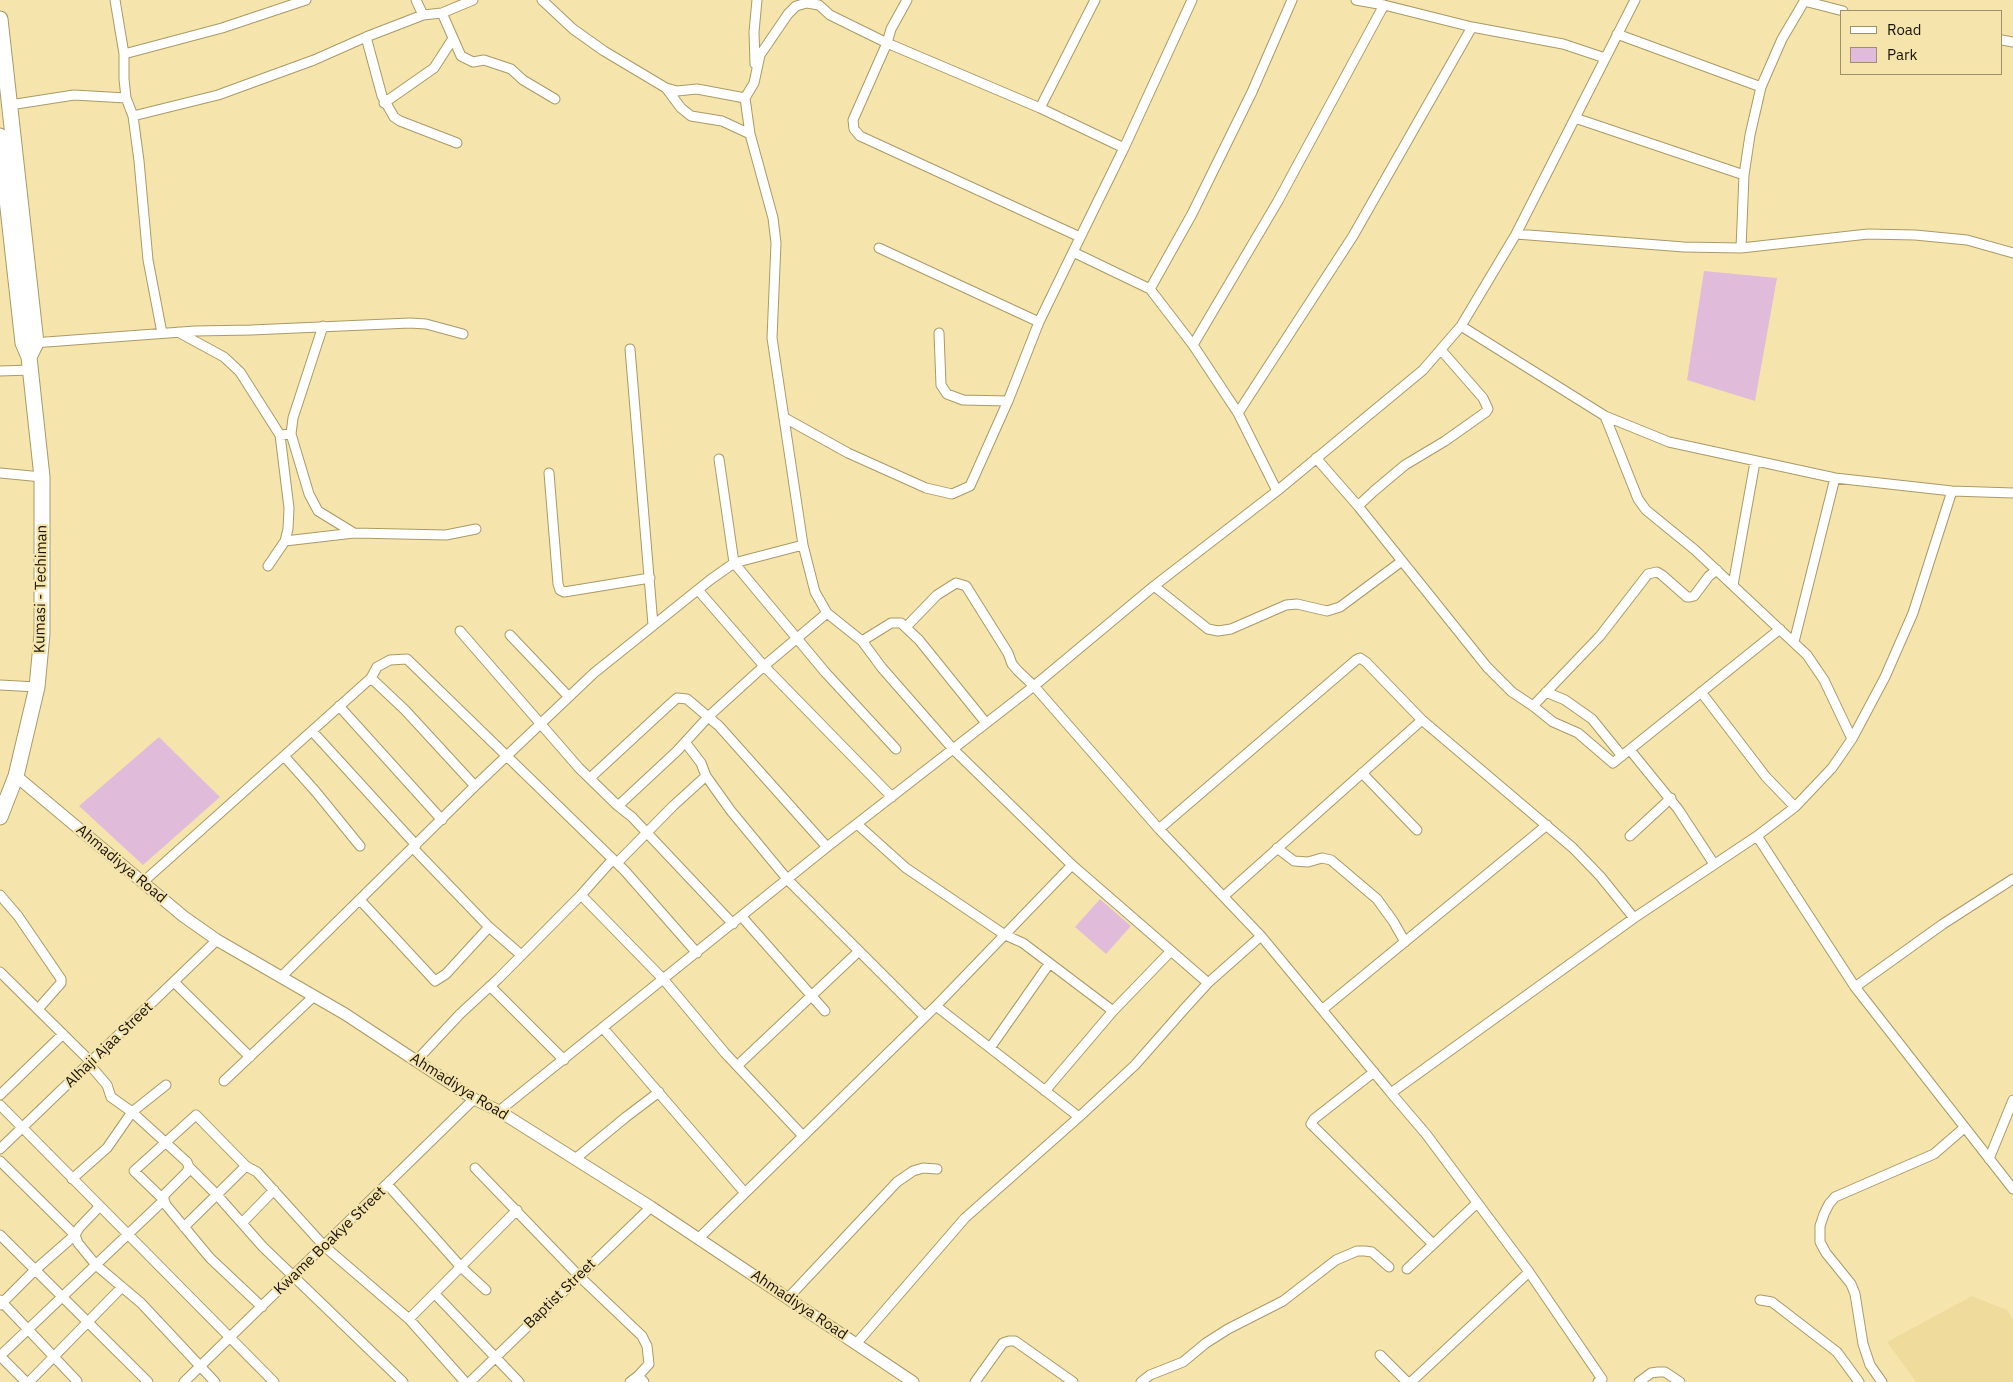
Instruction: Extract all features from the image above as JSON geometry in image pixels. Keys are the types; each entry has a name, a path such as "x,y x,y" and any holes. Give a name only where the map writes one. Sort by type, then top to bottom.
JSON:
{"highway":[{"path":"0,19 27,271 29,343"},
{"name":"Kumasi - Techiman","path":"0,136 6,238 29,343 42,477 42,634 37,687 16,776 0,817"}],"street":[{"path":"115,0 124,54 126,98 133,116 139,161 148,260 162,333"},
{"path":"124,54 222,28 306,0"},
{"path":"416,0 423,16"},
{"path":"133,116 218,95 314,60 366,37 423,16 442,13 473,0"},
{"path":"542,0 574,29 604,51 666,88 676,91 697,89 745,98"},
{"path":"756,74 754,32 758,0"},
{"path":"908,0 891,29 887,43 853,120 854,129 860,136 1080,236"},
{"path":"1040,108 1094,0"},
{"path":"785,418 848,454 926,488 952,494 970,486 1008,400 1039,322 1124,148 1192,0"},
{"path":"1150,289 1192,214 1240,118 1292,0"},
{"path":"1356,0 1384,5 1472,28 1563,44 1605,58"},
{"path":"499,1111 827,847 1034,686 1154,586 1277,491 1423,370 1462,326 1516,234 1635,0"},
{"path":"1741,248 1744,175 1750,134 1761,87 1782,39 1805,1 1840,10"},
{"path":"1124,148 1040,108 887,43 830,15 819,5 807,3 797,3 760,55 754,82 745,98 750,134 773,218 776,243 772,338 803,545 814,592 828,613 862,641 882,668 953,749 1072,865 1208,983"},
{"path":"1194,345 1278,201 1384,5"},
{"path":"442,13 452,40 461,56 473,62 484,60 510,69 523,80 555,99"},
{"path":"1238,413 1353,236 1472,28"},
{"path":"1617,34 1761,87"},
{"path":"366,37 384,103 394,117 457,143"},
{"path":"384,103 434,68 452,40"},
{"path":"666,88 681,108 691,116 722,121 750,134"},
{"path":"10,105 74,96 126,98"},
{"path":"1575,118 1744,175"},
{"path":"1516,234 1684,247 1741,248 1868,234 1915,234 1967,240 2013,253"},
{"path":"879,248 1039,322"},
{"path":"1072,252 1150,289 1194,345 1238,413 1277,491"},
{"path":"29,343 178,332 323,326 426,324 463,334"},
{"path":"323,326 293,418 291,434 309,494 318,511 354,533"},
{"path":"1462,326 1605,416 1669,442 1835,478 1952,491 2013,493"},
{"path":"178,332 224,358 240,372 280,435 289,508 288,529 285,541 268,566"},
{"path":"939,332 941,385 947,394 962,400 1008,400"},
{"path":"630,349 653,625"},
{"path":"1358,506 1374,490 1405,465 1445,441 1488,409 1483,398 1441,350"},
{"path":"0,371 30,363"},
{"path":"1605,416 1638,499 1657,520 1696,550 1794,642 1817,668 1852,739"},
{"path":"280,435 291,434"},
{"path":"1316,458 1358,506 1487,667 1512,692 1553,722 1578,733 1613,763 1780,629"},
{"path":"719,459 734,563 825,672 896,749"},
{"path":"1733,585 1755,462"},
{"path":"549,472 560,590 564,592 650,578"},
{"path":"0,473 42,477"},
{"path":"1794,642 1835,478"},
{"path":"1391,1093 1634,918 1757,836 1795,807 1832,768 1852,739 1885,677 1913,613 1952,491"},
{"path":"285,541 354,533 446,535 476,529"},
{"path":"281,977 475,786 594,673 734,563 803,545"},
{"path":"1154,586 1208,629 1218,631 1231,629 1286,605 1297,604 1327,611 1340,607 1402,561"},
{"path":"1533,706 1600,636 1648,574 1657,572 1687,597 1690,597 1694,596 1709,576 1717,570"},
{"path":"906,628 937,595 956,583 962,583 966,586 1018,672 1034,686 1159,829 1261,936 1426,1134 1530,1272 1602,1381"},
{"path":"698,590 764,666 892,797"},
{"path":"618,806 685,742 709,716 764,666 828,613"},
{"path":"862,641 892,623 901,623 919,640 986,723"},
{"path":"460,631 540,725 590,778 632,817 733,924"},
{"path":"510,635 569,697"},
{"path":"1159,829 1360,658 1422,720 1573,848 1600,876 1634,918"},
{"path":"143,882 371,678 377,667 384,662 407,659 639,885 697,953"},
{"path":"371,678 405,710 475,786"},
{"path":"0,685 37,687"},
{"path":"1546,692 1565,700 1592,719 1622,756"},
{"path":"1701,692 1766,777 1795,807"},
{"path":"590,778 677,698 687,699 709,716 827,847"},
{"path":"339,706 442,820"},
{"path":"1224,896 1422,720"},
{"path":"312,731 414,847 489,927 520,954"},
{"path":"685,742 701,763 706,776 720,798 788,880 925,1017"},
{"path":"1630,750 1671,798 1714,864"},
{"path":"284,756 360,846"},
{"path":"1362,773 1417,830"},
{"name":"Ahmadiyya Road","path":"16,776 183,916 217,940 314,996 474,1099 499,1111 651,1207 910,1381"},
{"path":"416,1061 520,954 615,861 706,776"},
{"path":"1630,836 1671,798"},
{"path":"857,824 906,868 1005,935 1023,943 1112,1011"},
{"path":"1323,1010 1547,825"},
{"path":"1757,836 1856,987 2013,1190"},
{"path":"1277,848 1294,861 1308,862 1322,858 1331,860 1377,899 1405,942"},
{"path":"698,1239 936,1006 1072,865"},
{"path":"1856,987 1943,924 2013,879"},
{"path":"0,895 18,916 61,979 61,983 38,1009"},
{"path":"581,895 664,980 737,1066 803,1136"},
{"path":"360,900 435,981 446,974 489,927"},
{"path":"742,917 825,1011"},
{"path":"856,1344 966,1218 1135,1065 1208,983 1261,936"},
{"name":"Alhaji Ajaa Street","path":"0,1149 217,940"},
{"path":"737,1066 859,951"},
{"path":"1045,1091 1112,1011 1171,951"},
{"path":"990,1048 1050,964"},
{"path":"0,972 90,1063 107,1086 111,1096 132,1112 187,1162 189,1167 217,1194 262,1247 403,1382"},
{"path":"174,982 250,1057"},
{"path":"490,986 564,1060"},
{"path":"224,1081 314,996"},
{"path":"936,1006 1079,1117"},
{"path":"603,1028 745,1193"},
{"path":"0,1096 63,1034"},
{"path":"1374,1072 1314,1119 1311,1124 1433,1244"},
{"path":"72,1179 107,1148 132,1112 166,1085"},
{"path":"575,1159 659,1092"},
{"name":"Kwame Boakye Street","path":"184,1382 474,1099"},
{"path":"1989,1159 2013,1100"},
{"path":"0,1105 274,1382"},
{"path":"262,1307 210,1258 164,1200 134,1171 196,1115 246,1166 257,1172 324,1246 409,1319 465,1382"},
{"path":"1882,1382 1870,1365 1863,1344 1855,1294 1851,1284 1826,1254 1820,1242 1820,1226 1829,1204 1835,1198 1934,1154 1964,1128"},
{"path":"0,1162 75,1235 78,1243 96,1266 141,1303 215,1382"},
{"path":"184,1227 246,1166"},
{"path":"122,1287 27,1382 0,1356 164,1200 164,1195 187,1172 189,1167"},
{"path":"475,1168 579,1276 642,1336 647,1346 648,1364 641,1379 630,1382"},
{"path":"788,1298 898,1182 913,1171 923,1168 937,1169"},
{"path":"387,1184 461,1267 486,1290"},
{"path":"242,1223 274,1190"},
{"path":"1406,1269 1477,1203"},
{"path":"77,1381 1,1303 75,1235 79,1228 100,1206"},
{"name":"Baptist Street","path":"470,1382 651,1207"},
{"path":"409,1319 517,1210"},
{"path":"0,1235 148,1382"},
{"path":"1141,1382 1157,1372 1183,1362 1206,1343 1228,1329 1283,1301 1336,1260 1365,1251 1372,1252 1389,1267"},
{"path":"1411,1382 1530,1272"},
{"path":"435,1294 519,1382"},
{"path":"1760,1300 1772,1302 1837,1352 1859,1382"},
{"path":"975,1382 1003,1343 1015,1341 1073,1382"},
{"path":"1380,1355 1407,1382"},
{"path":"1639,1382 1652,1373 1658,1372 1664,1372 1680,1382"}],"shaded area":[{"path":"1972,1296 2007,1310 2013,1320 2013,1382 1916,1382 1887,1342"}],"green space":[{"path":"1704,271 1777,278 1755,401 1687,380"},
{"path":"159,737 220,797 143,865 79,806"},
{"path":"1100,899 1131,926 1106,954 1075,927"}]}
